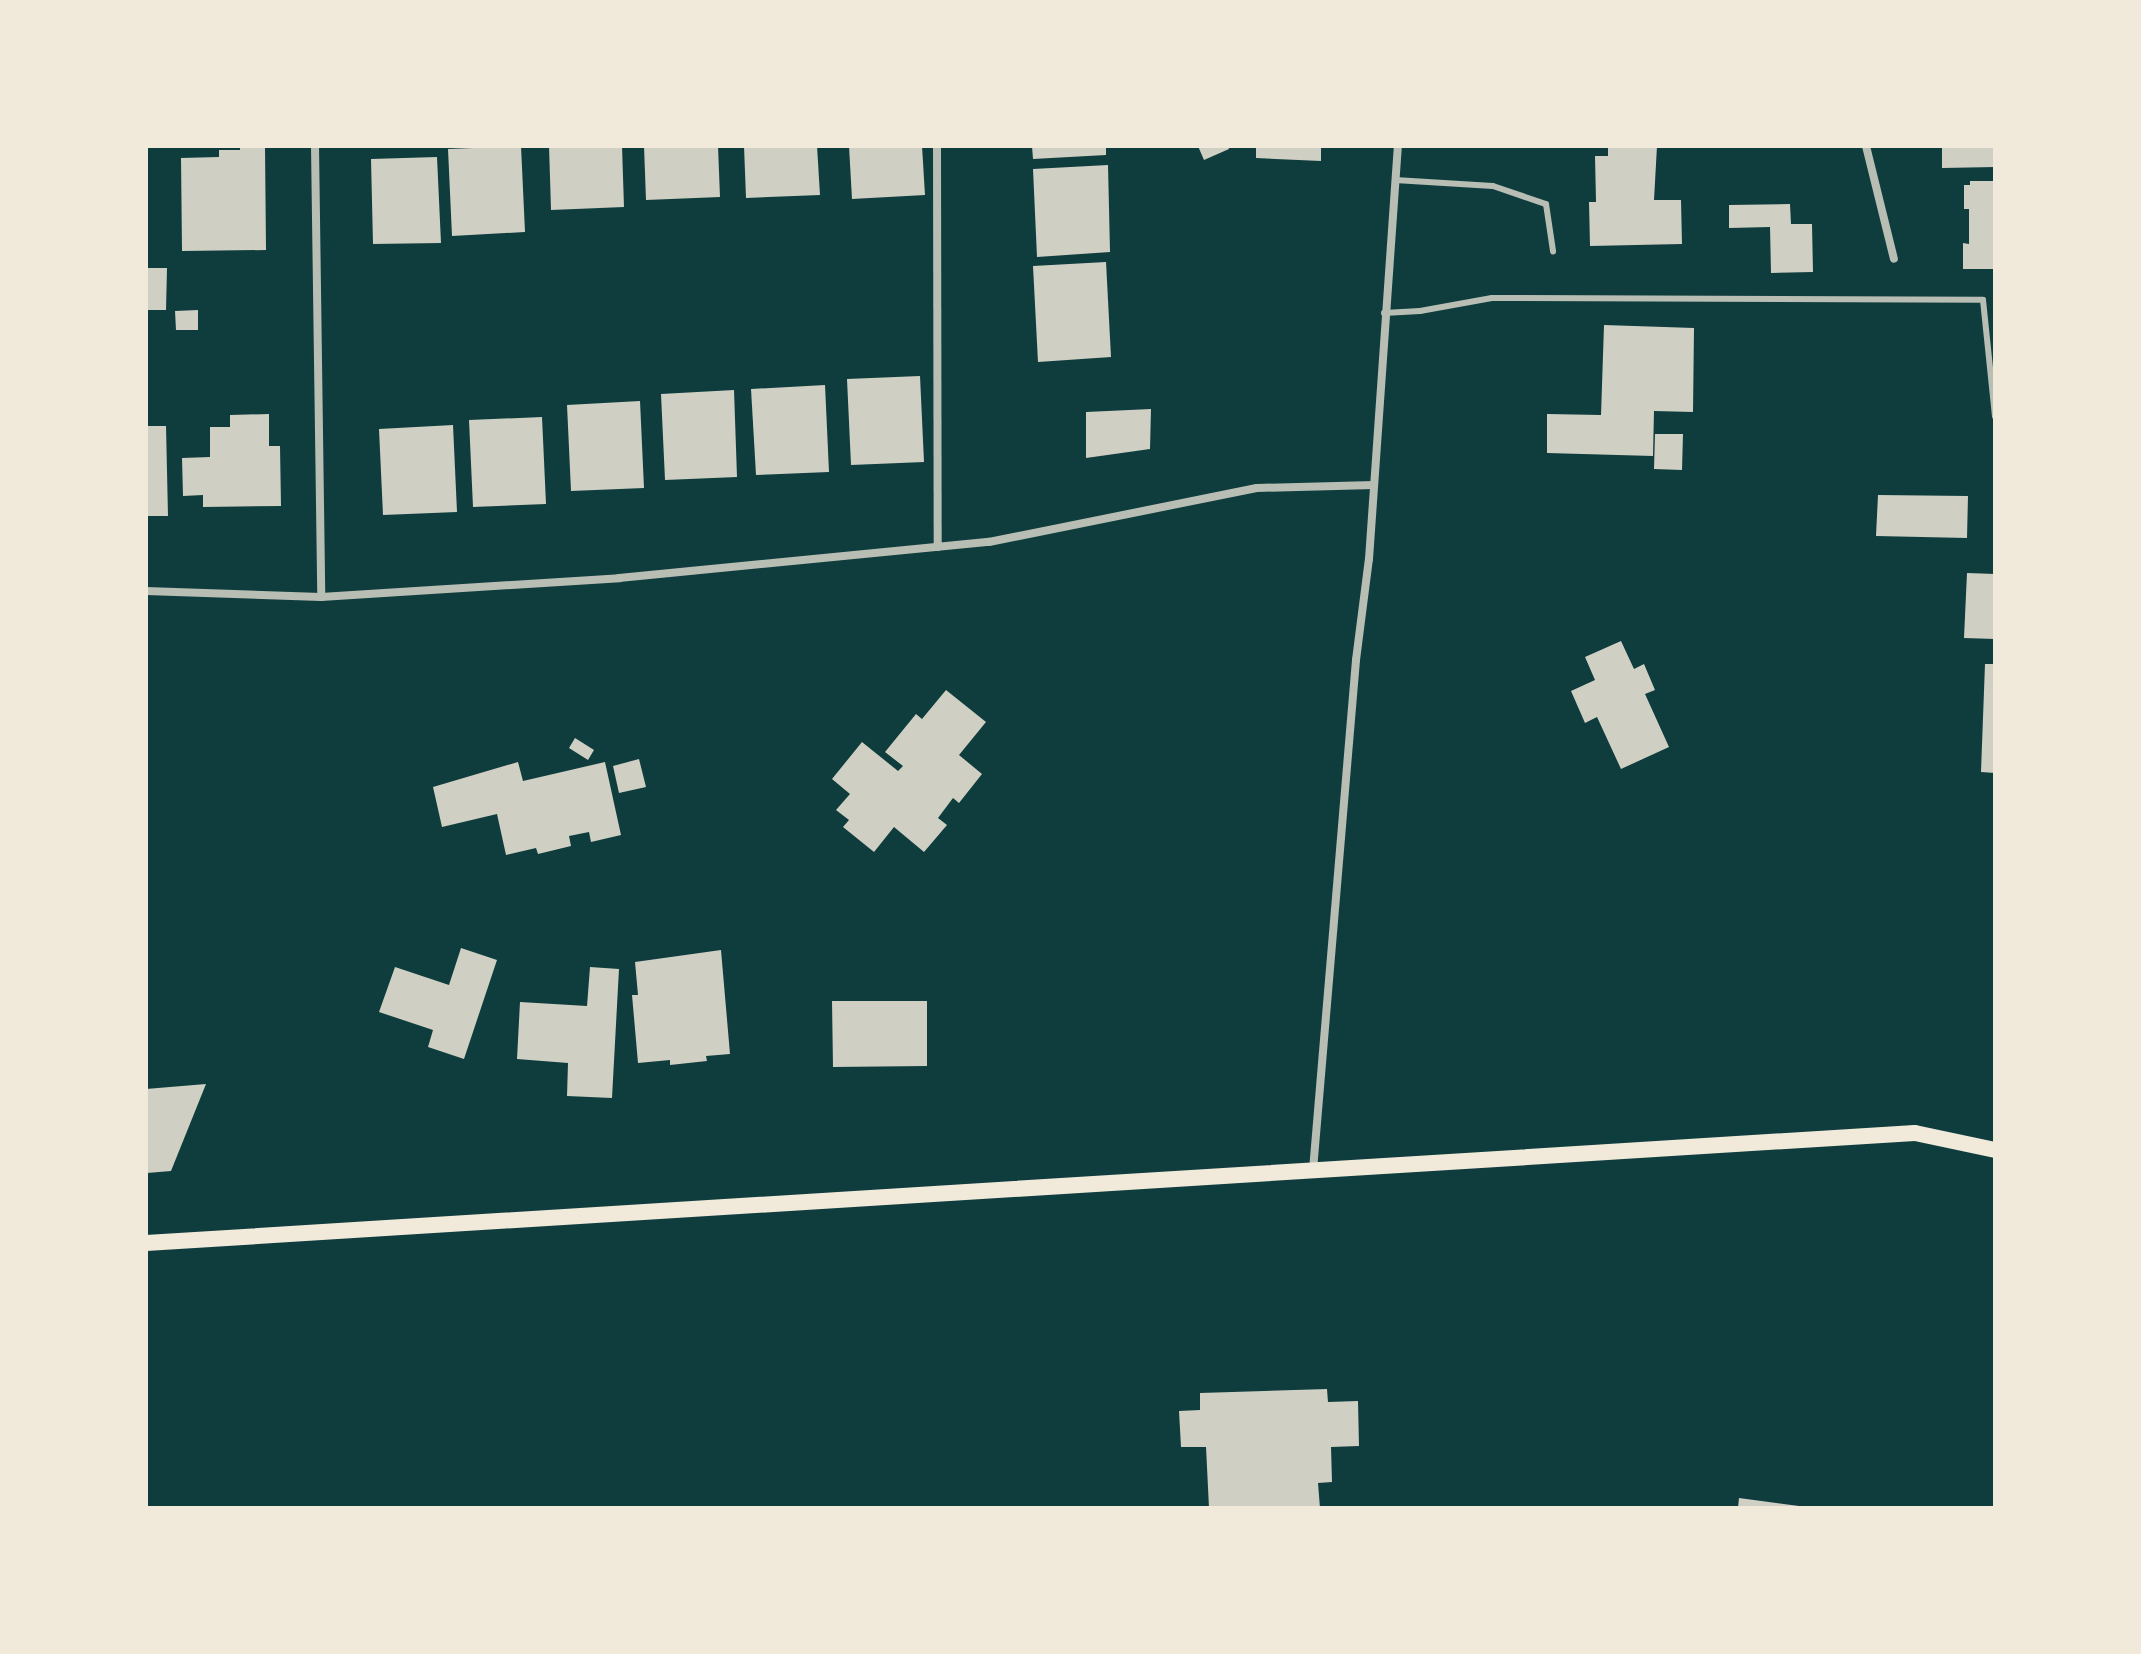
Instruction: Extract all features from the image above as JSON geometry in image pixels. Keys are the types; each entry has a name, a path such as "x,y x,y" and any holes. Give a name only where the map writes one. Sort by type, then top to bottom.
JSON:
{"main road":[{"path":"146,1243 1915,1133 1995,1150"}],"street":[{"path":"315,146 321,597"},
{"path":"937,146 938,547"},
{"path":"1313,1170 1374,485 1398,146"},
{"path":"1866,146 1894,259"},
{"path":"146,591 321,597 619,578 989,542 1257,488 1374,485"}],"lane":[{"path":"1395,180 1493,186 1546,204 1553,251"},
{"path":"1384,313 1420,311 1492,298 1983,300 1995,416"}],"building":[{"path":"240,146 265,146 266,250 182,251 181,158 219,157 219,150 240,150"},
{"path":"521,146 525,232 452,236 448,149"},
{"path":"549,146 622,146 624,207 551,210"},
{"path":"644,146 718,146 720,197 646,200"},
{"path":"744,146 817,146 820,195 746,198"},
{"path":"849,146 922,146 925,195 852,199"},
{"path":"1032,146 1106,146 1106,155 1033,159"},
{"path":"1198,146 1228,146 1229,149 1204,160"},
{"path":"1256,146 1321,146 1321,161 1256,158"},
{"path":"1608,146 1657,146 1654,200 1681,200 1682,244 1590,246 1589,202 1596,202 1595,156 1608,156"},
{"path":"1942,146 1995,146 1995,167 1942,168"},
{"path":"437,157 441,243 373,244 371,159"},
{"path":"1108,165 1110,252 1037,257 1033,169"},
{"path":"1970,181 1995,181 1995,269 1963,269 1963,243 1969,244 1969,209 1964,209 1964,185 1970,185"},
{"path":"1790,204 1791,224 1812,224 1813,272 1771,273 1770,227 1729,228 1729,205"},
{"path":"1106,262 1111,357 1038,362 1033,266"},
{"path":"146,268 167,268 166,310 146,310"},
{"path":"198,310 198,330 176,330 175,311"},
{"path":"1604,325 1694,328 1693,412 1654,411 1653,456 1547,453 1547,414 1601,415"},
{"path":"920,376 924,462 851,465 847,379"},
{"path":"825,385 829,472 756,475 751,389"},
{"path":"734,390 737,477 665,480 661,394"},
{"path":"640,401 644,488 571,491 567,405"},
{"path":"1151,409 1150,449 1086,458 1086,412"},
{"path":"269,414 269,446 280,446 281,506 203,507 203,495 183,496 182,458 210,457 210,427 230,427 230,415"},
{"path":"542,417 546,504 473,507 469,420"},
{"path":"453,425 457,512 383,515 379,429"},
{"path":"146,426 166,426 168,516 146,516"},
{"path":"1655,434 1683,434 1682,470 1654,469"},
{"path":"1878,495 1968,496 1967,538 1876,536"},
{"path":"1967,573 1995,574 1995,639 1964,638"},
{"path":"1621,641 1634,669 1644,664 1655,690 1645,694 1669,747 1621,769 1597,717 1585,723 1571,691 1595,680 1585,657"},
{"path":"1985,664 1995,664 1995,773 1981,772"},
{"path":"946,690 986,722 959,755 982,774 959,803 953,798 938,818 947,825 924,852 894,827 874,852 843,827 849,820 836,810 850,794 832,779 862,742 898,771 903,766 885,752 916,714 922,719"},
{"path":"575,738 594,750 588,760 569,748"},
{"path":"639,759 646,787 619,793 613,766"},
{"path":"518,762 523,781 605,762 621,835 591,842 589,832 569,836 571,846 538,854 536,848 506,855 497,814 442,827 433,787"},
{"path":"461,948 497,960 464,1059 428,1047 433,1030 379,1012 395,967 449,985"},
{"path":"721,950 730,1054 706,1056 707,1061 670,1065 670,1060 638,1063 632,995 638,995 635,962"},
{"path":"590,967 619,969 612,1098 567,1096 568,1063 517,1059 520,1002 587,1006"},
{"path":"832,1001 927,1001 927,1066 833,1067"},
{"path":"206,1084 171,1171 147,1173 146,1089"},
{"path":"1327,1389 1328,1402 1358,1401 1359,1446 1331,1447 1332,1482 1318,1483 1320,1508 1209,1508 1206,1447 1181,1447 1179,1411 1200,1410 1200,1393"},
{"path":"1739,1498 1799,1506 1799,1508 1738,1508"}]}
